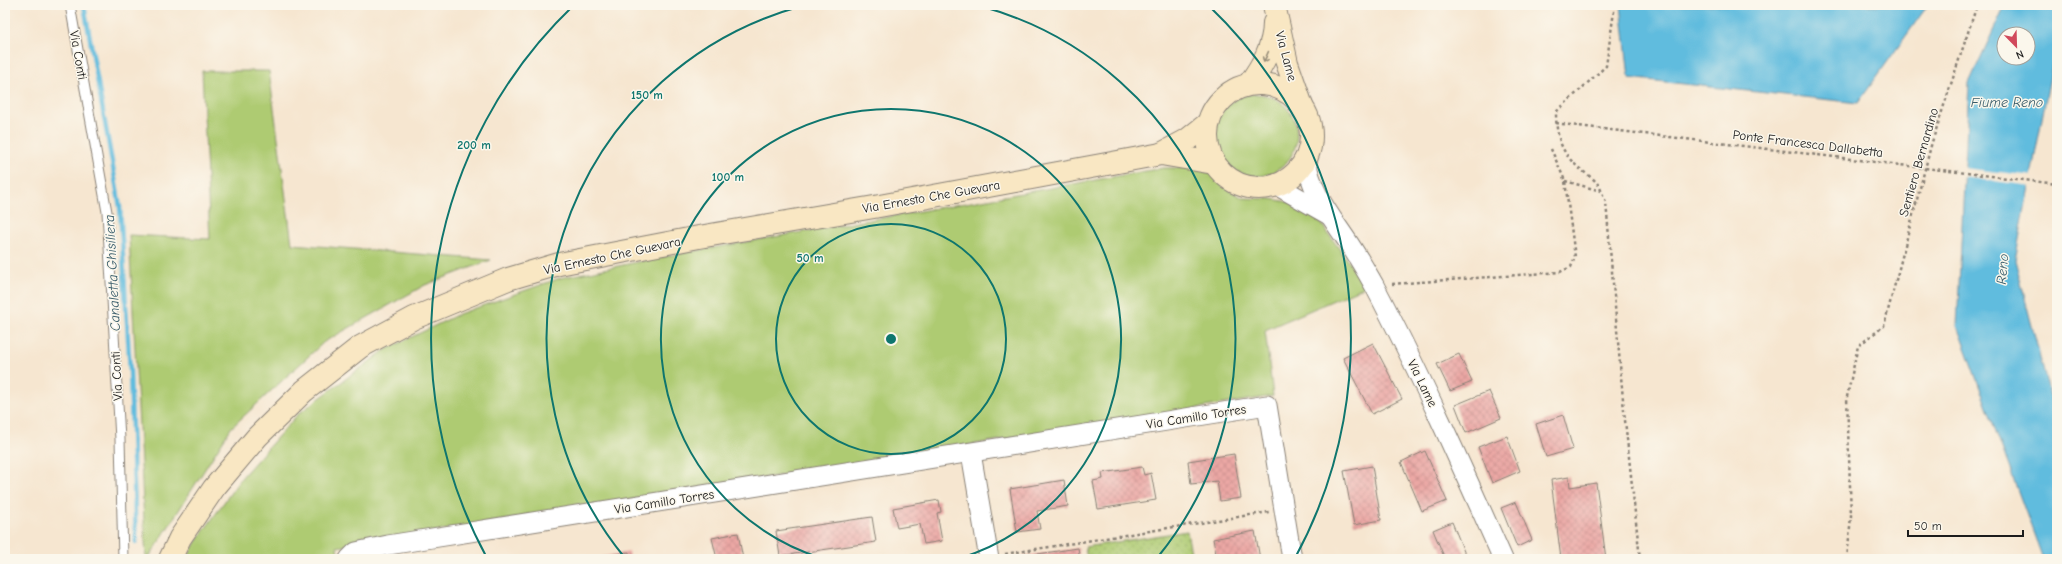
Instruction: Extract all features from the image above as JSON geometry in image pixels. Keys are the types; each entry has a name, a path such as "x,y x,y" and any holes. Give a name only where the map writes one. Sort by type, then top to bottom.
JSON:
{"street":[{"name":"Via Lame","path":"1249,84 1262,65 1270,48 1274,29 1274,5"},
{"name":"Via Lame","path":"1274,5 1287,63 1302,106"},
{"path":"1249,84 1266,84 1277,86 1291,94 1302,106 1309,120 1311,135 1306,159 1293,175 1276,185 1257,188 1237,183 1221,172 1214,163 1206,142 1211,113 1220,100 1237,88 1249,84"},
{"name":"Via Ernesto Che Guevara","path":"170,559 180,538 214,488 257,437 304,391 360,348 414,318 462,297 508,279 559,264 699,236 874,207 1161,154 1187,140 1208,124"},
{"name":"Via Ernesto Che Guevara","path":"1161,154 1214,163"},
{"name":"Via Lame","path":"1306,159 1308,175 1329,215 1354,252 1374,286 1434,404 1503,559"},
{"name":"Via Lame","path":"1276,185 1329,215"},
{"name":"Via Camillo Torres","path":"353,556 396,544 1267,405 1292,559"},
{"path":"971,453 989,558"}],"lane":[{"name":"Via Conti","path":"70,5 107,212 120,439 123,559"}],"path":[{"path":"1615,5 1606,66 1556,112 1556,123 1557,135 1568,158 1596,182 1606,202 1624,411 1640,559"},
{"name":"Sentiero Bernardino","path":"1847,559 1851,516 1847,397 1858,346 1884,326 1932,142 1977,5"},
{"name":"Ponte Francesca Dallabetta","path":"1556,123 2057,184"},
{"path":"1374,286 1560,272 1570,267 1575,257 1565,181 1551,149"},
{"path":"1565,181 1602,192"},
{"path":"989,558 1284,510"}],"green space":[{"path":"202,71 269,71 292,244 491,260 425,285 324,342 231,428 148,559 146,559 129,235 210,239"},
{"path":"1248,94 1264,94 1279,101 1290,112 1297,127 1297,143 1294,151 1285,164 1272,173 1264,176 1248,176 1233,169 1222,158 1215,143 1215,127 1222,112 1233,101"},
{"path":"1163,168 1195,168 1212,174 1224,187 1243,198 1271,199 1294,203 1320,222 1366,286 1265,330 1273,396 337,547 339,559 187,559 195,543 242,477 298,414 385,350 459,314 560,278 667,256"},
{"path":"1187,531 1192,559 1087,559 1085,547"}],"water":[{"path":"1621,5 1928,5 1858,103 1629,78"},
{"name":"Fiume Reno","path":"2005,5 2057,5 2057,40 2015,260 2057,423 2057,559 2043,559 1957,326 1969,83"}],"pier":[{"path":"1963,168 2034,176 2032,186 1963,177"}],"building":[{"path":"1373,343 1402,399 1372,414 1343,358"},
{"path":"1459,354 1472,382 1450,391 1437,364"},
{"path":"1489,391 1501,418 1466,433 1455,405"},
{"path":"1563,415 1573,449 1546,457 1536,424"},
{"path":"1507,436 1520,471 1492,483 1478,447"},
{"path":"1425,451 1447,501 1422,511 1401,462"},
{"path":"1234,454 1241,498 1220,501 1217,481 1191,484 1188,461"},
{"path":"1372,466 1381,520 1354,525 1344,471"},
{"path":"1142,467 1144,475 1151,473 1156,500 1098,509 1093,481 1103,479 1102,473"},
{"path":"1569,477 1570,487 1596,483 1606,559 1561,559 1551,480"},
{"path":"1064,480 1068,506 1037,511 1040,529 1017,532 1010,489"},
{"path":"939,500 941,512 937,513 942,541 924,544 920,524 897,528 893,508"},
{"path":"1516,502 1532,540 1517,547 1501,508"},
{"path":"872,517 876,542 780,556 776,531"},
{"path":"1452,522 1467,559 1445,559 1433,530"},
{"path":"1255,531 1260,559 1217,559 1213,539"},
{"path":"738,533 743,559 717,559 712,538"},
{"path":"1078,548 1080,559 1024,559 1024,556"},
{"path":"629,552 630,559 594,559 594,558"}],"waterway":[{"name":"Canaletta Ghisiliera","path":"84,5 120,207 130,371 136,542"}],"water label":[{"name":"Reno","path":"2002,269"}]}
